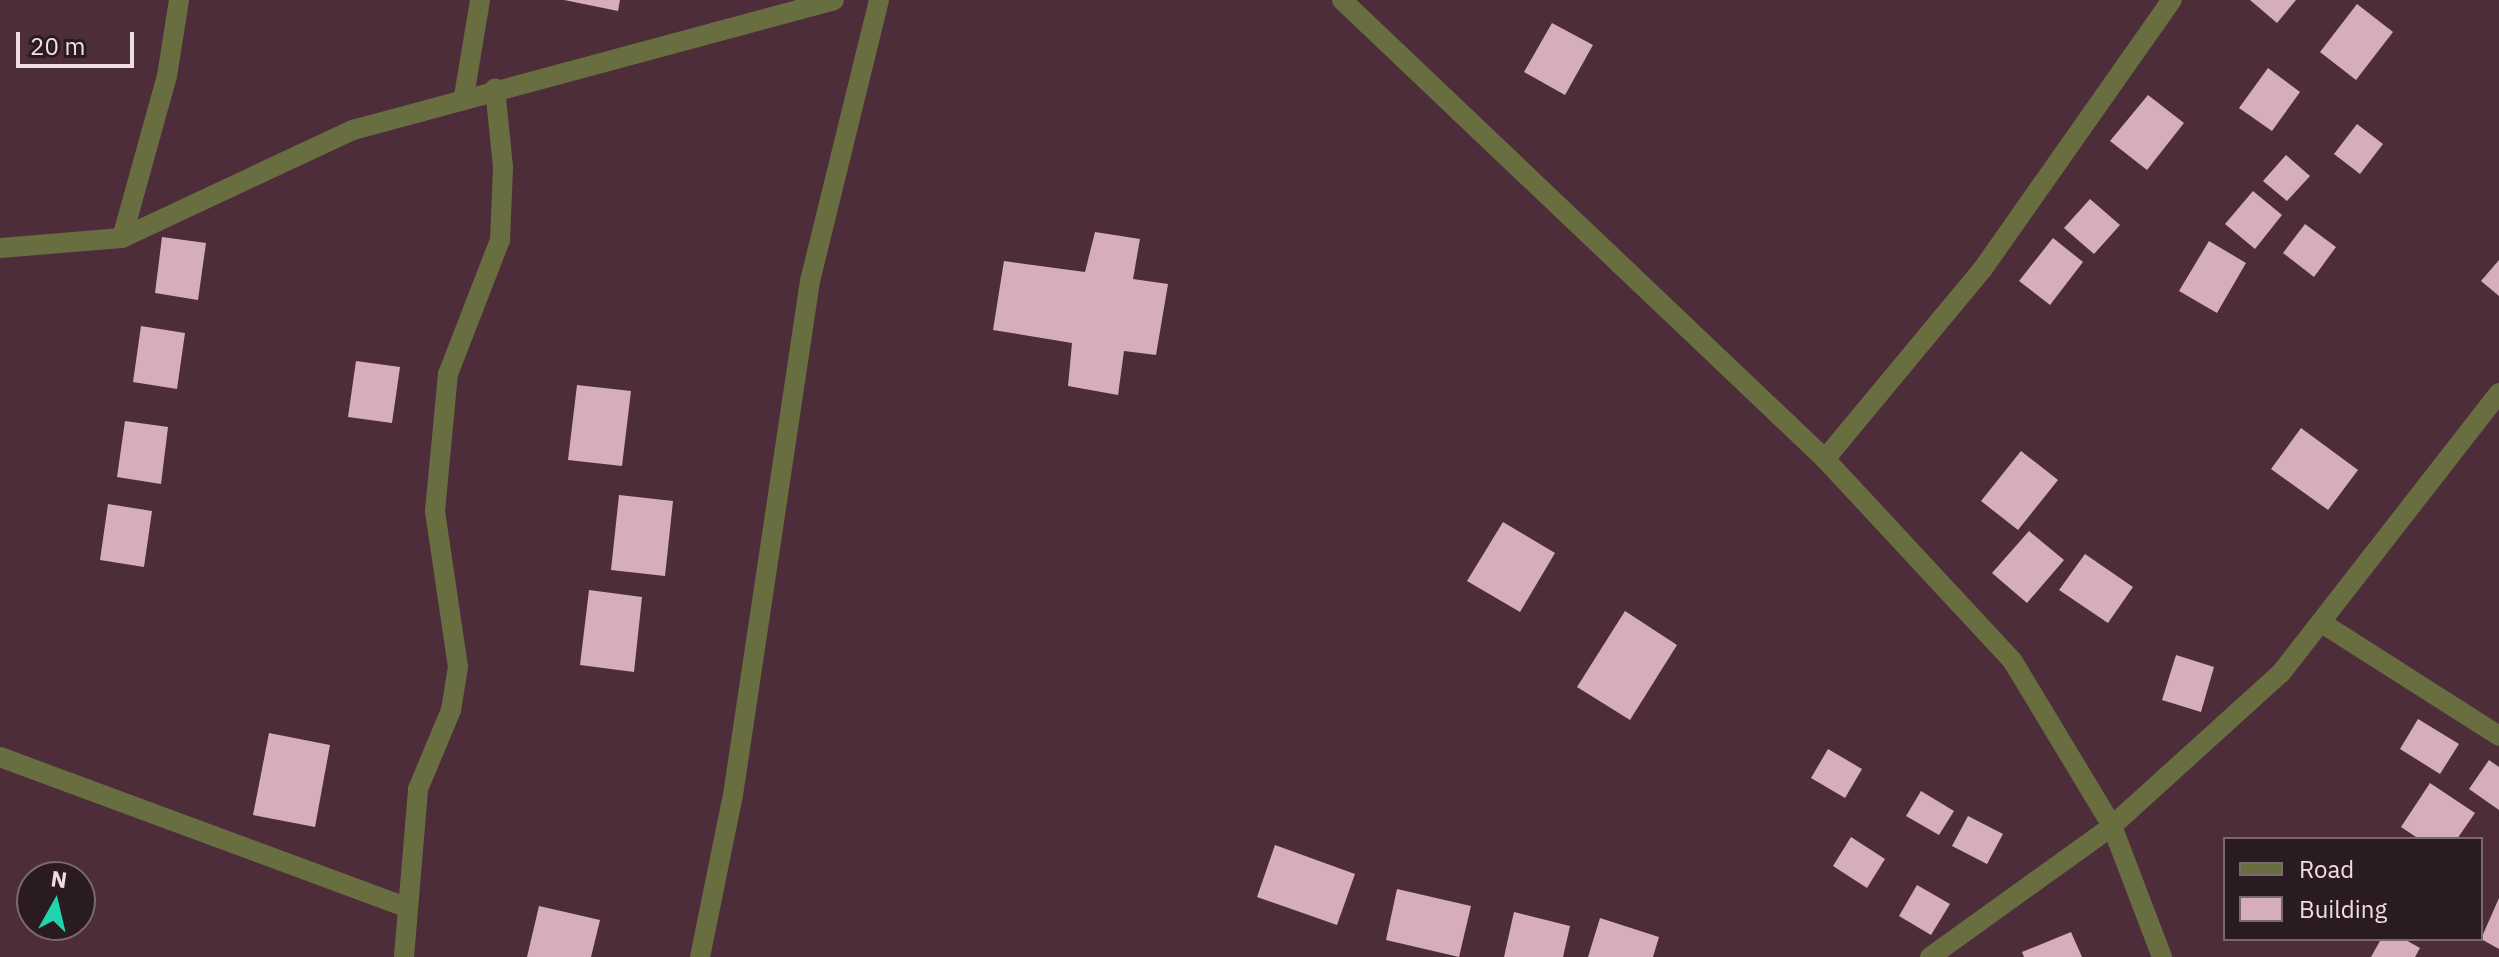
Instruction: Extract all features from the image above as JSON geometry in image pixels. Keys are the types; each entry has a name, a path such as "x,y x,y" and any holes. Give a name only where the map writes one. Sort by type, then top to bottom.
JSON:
{"street":[{"path":"122,238 167,76 179,0"},
{"path":"464,96 480,0"},
{"path":"0,248 122,238 353,130 464,96 834,0"},
{"path":"700,957 733,795 810,281 879,0"},
{"path":"1342,0 1825,459 2012,660 2112,826 2162,957"},
{"path":"1825,459 1982,270 2172,0"},
{"path":"404,957 418,789 451,710 458,667 435,511 448,374 500,240 503,167 495,88"},
{"path":"1930,957 2112,826 2325,625 2499,393"},
{"path":"2325,625 2499,736"},
{"path":"0,757 408,908"}],"building":[{"path":"564,0 620,0 618,11"},
{"path":"2250,0 2296,0 2277,23"},
{"path":"2357,4 2393,32 2356,80 2320,52"},
{"path":"1552,23 1593,45 1565,95 1524,72"},
{"path":"2268,68 2300,92 2272,131 2239,108"},
{"path":"2148,95 2184,123 2147,170 2110,141"},
{"path":"2357,124 2383,144 2360,174 2334,154"},
{"path":"2286,155 2310,176 2287,201 2263,181"},
{"path":"2253,191 2282,215 2255,249 2225,224"},
{"path":"2090,199 2120,225 2094,254 2064,228"},
{"path":"2305,224 2336,247 2314,277 2283,253"},
{"path":"1095,232 1140,239 1133,279 1168,284 1156,355 1124,351 1118,395 1068,386 1072,343 993,330 1004,261 1085,272"},
{"path":"162,237 206,243 198,300 155,293"},
{"path":"2053,238 2083,262 2050,305 2019,281"},
{"path":"2209,241 2246,263 2217,313 2179,291"},
{"path":"2499,260 2499,296 2481,281"},
{"path":"141,326 185,333 177,389 133,382"},
{"path":"356,361 400,367 392,423 348,417"},
{"path":"577,385 631,391 622,466 568,460"},
{"path":"125,421 168,427 161,484 117,477"},
{"path":"2301,428 2358,470 2328,510 2271,469"},
{"path":"2021,451 2058,480 2018,530 1981,501"},
{"path":"619,495 673,501 665,576 611,570"},
{"path":"108,504 152,511 144,567 100,560"},
{"path":"1503,522 1555,553 1520,612 1467,581"},
{"path":"2029,531 2064,560 2027,603 1992,573"},
{"path":"2085,554 2133,587 2108,623 2059,590"},
{"path":"589,590 642,597 634,672 580,665"},
{"path":"1625,611 1677,645 1630,720 1577,687"},
{"path":"2176,655 2214,667 2201,712 2162,700"},
{"path":"2418,719 2459,744 2440,774 2400,749"},
{"path":"269,733 330,745 315,827 253,815"},
{"path":"1828,749 1862,769 1845,798 1811,778"},
{"path":"2489,760 2499,767 2499,810 2469,789"},
{"path":"2430,783 2475,813 2458,837 2416,837 2401,827"},
{"path":"1921,791 1954,811 1939,835 1906,816"},
{"path":"1968,816 2003,834 1987,864 1952,846"},
{"path":"1851,837 1885,859 1867,888 1833,866"},
{"path":"1275,845 1355,874 1337,925 1257,897"},
{"path":"1917,885 1950,904 1931,935 1899,916"},
{"path":"1397,889 1471,906 1459,957 1386,940"},
{"path":"2499,898 2499,949 2483,940"},
{"path":"539,906 600,920 591,957 527,957"},
{"path":"1514,912 1570,926 1563,957 1504,957"},
{"path":"1600,918 1659,937 1653,957 1588,957"},
{"path":"2071,932 2082,957 2024,957 2022,952"},
{"path":"2380,941 2408,941 2420,948 2415,957 2371,957"}]}
